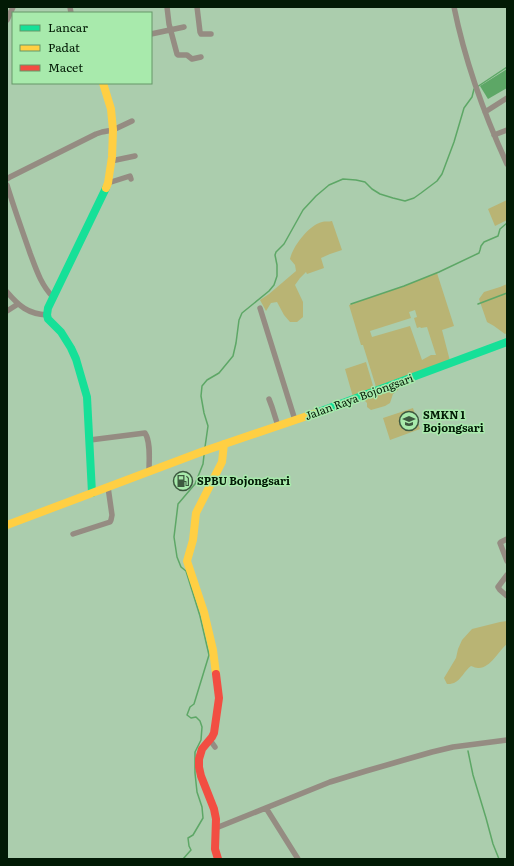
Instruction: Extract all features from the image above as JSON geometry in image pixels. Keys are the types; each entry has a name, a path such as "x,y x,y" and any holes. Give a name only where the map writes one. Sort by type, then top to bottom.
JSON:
{"street":[{"path":"7,20 13,7"},
{"path":"167,7 170,30 177,54 187,55 192,59 202,56"},
{"path":"197,7 201,34 211,34"},
{"path":"454,7 464,50 476,88 507,164"},
{"path":"152,34 184,27"},
{"path":"92,494 88,403 76,359 71,348 60,332 48,319 47,315 48,308 53,297 108,183 114,127 110,101 103,84"},
{"path":"485,112 507,98"},
{"path":"7,179 96,134 113,130 132,121"},
{"path":"494,135 507,130"},
{"path":"111,161 136,156"},
{"path":"108,183 130,176 131,179"},
{"path":"7,185 39,277 45,288 53,297"},
{"path":"7,292 25,309 38,314 47,315"},
{"path":"7,311 18,304"},
{"path":"260,308 295,420"},
{"name":"Jalan Raya Bojongsari","path":"7,525 205,450 295,420 507,342"},
{"path":"269,399 278,426"},
{"path":"90,440 145,433 147,435 149,448 149,471"},
{"path":"218,859 216,849 216,819 201,776 199,759 202,749 212,743 219,698 213,650 204,612 187,559 193,540 196,513 222,462 224,444"},
{"path":"73,534 110,522 112,515 108,487"},
{"path":"507,539 500,543 507,561"},
{"path":"507,575 498,589 507,596"},
{"path":"216,828 330,782 366,771 453,747 507,740"},
{"path":"266,808 298,859"}],"shaded area":[{"path":"507,69 507,88 488,99 480,86"},
{"path":"507,200 507,220 495,226 488,209"},
{"path":"332,221 342,250 321,258 324,268 307,274 306,272 295,285 303,302 303,317 297,322 290,322 284,315 277,302 271,303 266,311 260,300 296,271 295,265 290,259 298,242 312,227 323,222"},
{"path":"437,273 454,326 442,330 450,361 376,387 349,305","holes":["415,310 417,317 414,318 417,328 427,327 436,355 431,355 422,360 410,326 372,337 370,331 411,318 409,312"]},
{"path":"507,284 507,333 505,334 487,322 479,299 484,292"},
{"path":"366,362 374,389 353,397 345,369"},
{"path":"400,385 398,390 393,394 390,403 371,410 367,407 367,403 363,399"},
{"path":"413,408 420,429 390,440 383,418"},
{"path":"507,621 507,644 494,659 482,668 471,666 456,682 447,684 444,678 456,658 462,640 472,629"}],"waterway":[{"path":"477,87 507,67"},
{"path":"205,447 208,426 201,396 202,386 207,380 219,373 233,356 239,320 242,313 269,291 274,285 277,276 276,252 284,244 303,210 329,185 343,179 365,182 380,194 393,198 405,201 414,198 437,181 442,174 454,142 464,108 472,97 474,89"},
{"path":"351,304 404,286 439,272 479,253 484,242 498,236 500,229 507,223"},
{"path":"478,304 507,293"},
{"path":"183,859 191,850 188,838 193,835 203,818 202,807 197,792 195,773 195,752 201,740 202,727 200,721 196,717 191,718 187,715 190,707 194,704 209,655 200,616 186,571 181,567 177,557 174,537 178,504 195,484 203,464 204,455"},
{"path":"468,751 473,775 493,844 499,859"}],"traffic: fast":[{"path":"92,493 87,397 76,359 71,348 61,332 48,319 47,315 48,308 106,188"},
{"path":"316,413 507,342"}],"traffic: slow":[{"path":"103,84 111,109 113,130 112,157 106,188"},
{"path":"7,525 201,452 316,413"},
{"path":"216,674 213,650 204,612 187,561 193,540 196,513 222,462 224,444"}],"traffic: jam":[{"path":"216,674 219,698 214,733 202,749 199,759 199,767 214,809 216,819 215,849 218,859"}],"place":[{"name":"SMKN 1 Bojongsari","path":"409,421"},
{"name":"SPBU Bojongsari","path":"183,481"}]}
